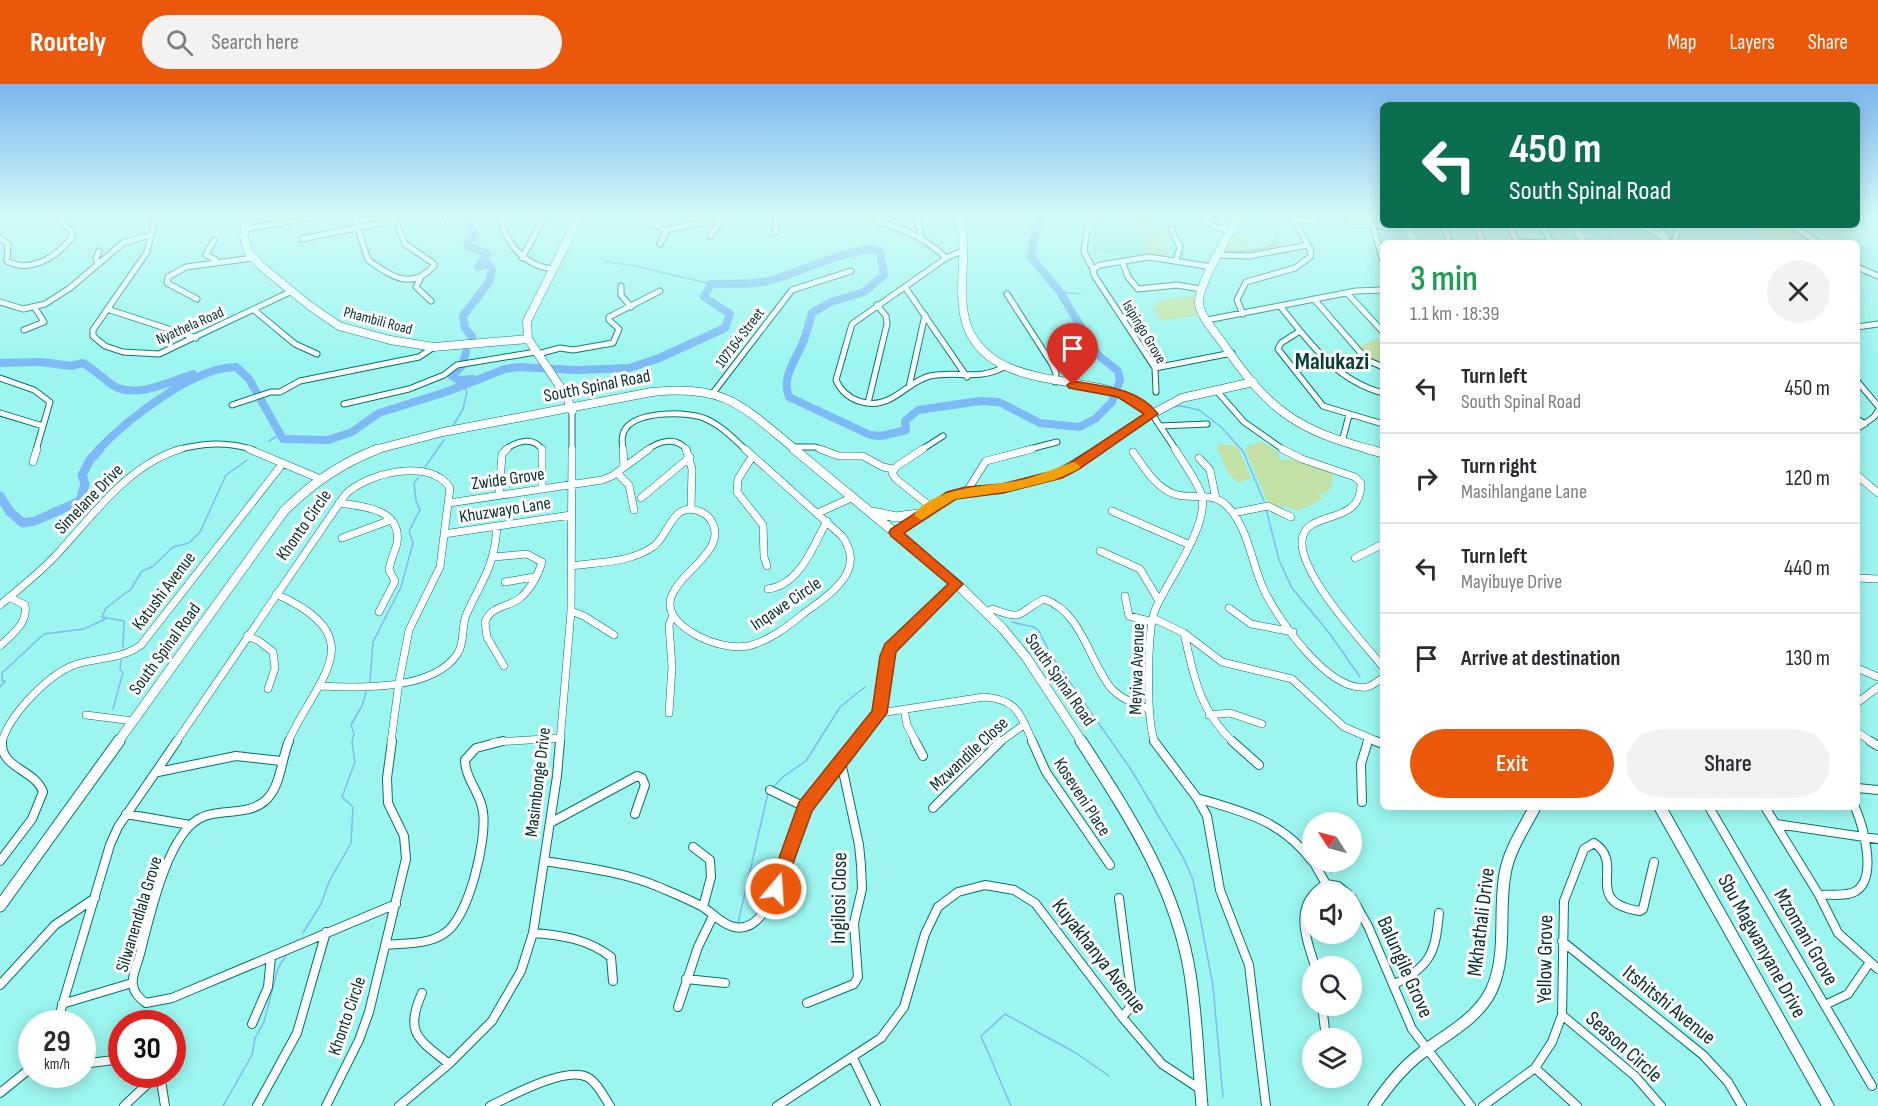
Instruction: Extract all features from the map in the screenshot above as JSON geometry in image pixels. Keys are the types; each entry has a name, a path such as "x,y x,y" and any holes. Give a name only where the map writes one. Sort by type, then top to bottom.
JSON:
{"street":[{"path":"9,264 21,266 38,264"},
{"path":"0,302 19,309 34,308 70,288 98,264"},
{"name":"Nyathela Road","path":"139,264 93,330 94,338 99,342 140,356 159,354 292,291"},
{"path":"197,299 167,283 168,277 186,267 204,264"},
{"name":"Phambili Road","path":"260,264 339,326 390,340 434,347 528,339"},
{"path":"374,264 399,279 414,280 431,270 433,264"},
{"path":"529,264 537,268 552,269"},
{"path":"555,264 530,312 527,321 528,339 570,401 572,409"},
{"path":"938,264 877,305 850,327 836,380 842,392 849,397 868,403 890,400 930,376 944,374 967,377 987,376 1006,366"},
{"path":"962,264 961,300 965,325 981,348 1006,366 1029,376 1121,394 1142,405 1161,426 1195,480 1202,497"},
{"name":"Isipingo Grove","path":"1091,264 1094,275 1155,368 1156,392"},
{"path":"1093,268 1111,264"},
{"path":"1123,264 1128,277 1139,290 1178,285 1201,289"},
{"path":"1192,264 1212,267"},
{"path":"1214,264 1201,289 1199,303 1207,320 1266,399 1292,420 1311,431 1380,452"},
{"path":"1242,314 1237,300 1246,282 1302,264"},
{"path":"1860,269 1878,276"},
{"path":"1860,269 1878,282"},
{"name":"107164 Street","path":"711,393 792,290 851,271"},
{"path":"421,277 416,287 431,301"},
{"path":"621,286 621,295 631,307"},
{"path":"905,286 967,377"},
{"path":"1207,320 1347,293 1380,290"},
{"path":"344,404 409,389 444,375 458,365 538,354 560,348 578,350 613,343 617,339 619,329 609,321 609,317 660,291"},
{"path":"1347,293 1380,329"},
{"path":"1007,294 1052,364 1056,373 1055,382"},
{"path":"1314,299 1367,360 1380,366"},
{"path":"868,403 887,324 886,316 877,305"},
{"path":"1280,306 1344,379 1380,392"},
{"path":"24,330 44,322 34,308"},
{"path":"106,309 196,338"},
{"path":"254,310 295,344 317,354"},
{"path":"909,387 925,315"},
{"path":"1860,327 1878,324"},
{"path":"1300,331 1281,343 1279,353 1321,403 1329,409 1380,423"},
{"path":"232,405 269,393 280,392 300,381 378,363 408,360 429,352 434,347"},
{"path":"1155,368 1232,353"},
{"path":"0,378 44,395 50,402 33,462"},
{"path":"895,532 952,495 967,491 1002,489 1058,474 1075,466 1152,414 1182,398 1253,382"},
{"path":"1860,385 1878,409 1860,427"},
{"path":"1216,390 1240,419 1269,441 1303,459 1355,477 1361,483 1362,490 1356,505 1312,525 1305,531 1302,542 1304,554 1320,586 1380,662"},
{"name":"South Spinal Road","path":"0,906 284,511 318,478 346,460 386,445 664,393 711,393 735,402 794,447 957,584 986,612 1026,657 1130,816 1164,883 1175,914 1190,974 1202,1106"},
{"name":"Masimbonge Drive","path":"399,1106 449,1065 478,1036 503,1006 521,971 533,933 561,738 571,611 572,409"},
{"path":"0,413 43,426"},
{"name":"Inqawe Circle","path":"624,467 622,435 627,426 642,418 668,414 694,416 710,421 818,513 848,543 851,559 849,570 843,581 830,594 783,629 752,645 728,647 693,633 679,623 673,615"},
{"path":"1342,442 1349,415"},
{"path":"1860,421 1865,424"},
{"path":"1161,426 1208,424"},
{"path":"794,447 815,447 839,456 863,456 883,467 893,469 943,436"},
{"path":"499,495 502,454 513,444 527,441 538,444 542,448 542,489"},
{"path":"634,510 629,485 617,473 652,445 665,441 682,444 690,457 693,491 691,508"},
{"path":"967,491 982,465 991,459 1057,442"},
{"name":"Simelane Drive","path":"0,605 50,560 120,485 147,464 190,447 223,443 239,446 318,478"},
{"path":"1133,452 1168,491 1181,496 1216,499 1226,504 1233,513 1267,596 1317,662 1344,683 1360,688 1368,687 1380,680"},
{"path":"641,498 690,457"},
{"path":"752,457 738,479 737,492 763,525 764,557 767,566"},
{"path":"1199,458 1209,468 1216,499"},
{"name":"Katushi Avenue","path":"0,861 32,819 43,792 38,780 5,760 1,751 1,741 12,721 42,685 62,671 85,662 124,657 141,645 283,463"},
{"path":"893,469 892,473 896,479 927,510"},
{"name":"Khonto Circle","path":"60,1010 110,845 126,814 158,772 247,636 339,503 351,489 369,479 415,471 444,478 450,488 440,567 409,630 399,682 386,793 407,849 387,945 359,1040 326,1106"},
{"name":"Zwide Grove","path":"449,503 607,479 617,473"},
{"path":"1860,478 1878,493"},
{"name":"Meyiwa Avenue","path":"1202,497 1200,519 1190,544 1159,601 1153,620 1148,709 1150,729 1154,741 1197,798 1210,828 1223,900 1249,965 1266,1106"},
{"path":"818,513 853,498"},
{"path":"339,503 379,511 391,520 397,537 389,570 395,581 379,612"},
{"path":"1233,513 1264,506 1272,507 1292,517"},
{"path":"571,566 625,558 647,551 662,538 679,512 691,508 712,521 716,536 708,551 672,592 670,603 673,615 669,626 672,667 669,713"},
{"path":"871,512 896,517 927,510"},
{"path":"1113,511 1190,544"},
{"name":"Khuzwayo Lane","path":"444,534 571,515"},
{"path":"342,538 391,520"},
{"name":"Inqawe Circle","path":"768,589 780,588 799,570 827,521"},
{"path":"320,686 362,687 399,682 432,675 451,663 459,653 465,617 494,557 497,527"},
{"path":"1355,558 1380,546"},
{"path":"1100,551 1140,569 1159,601"},
{"path":"494,557 530,554 539,557 542,562 520,598 495,608 486,618 484,628 491,647 504,666"},
{"path":"505,582 534,577"},
{"path":"1860,579 1878,579"},
{"path":"543,861 591,868 645,882 703,907 728,925 739,927 750,925 766,914 805,807 880,713 890,648 957,584"},
{"path":"126,814 190,825 209,814 237,814 258,806 274,791 281,761 296,725 320,686 329,662 329,640 324,624 317,615 302,605 276,594"},
{"path":"1125,596 1130,616 1153,620 1184,633 1222,662 1292,679 1338,722 1380,743"},
{"path":"0,646 24,622 26,616 25,605 9,597"},
{"path":"986,612 993,609 1011,616 1020,616 1044,599 1050,601 1077,625 1098,668 1112,689 1124,699 1148,709"},
{"path":"1229,608 1253,627 1293,632"},
{"path":"571,611 584,616 614,635"},
{"path":"1184,633 1200,697 1209,715 1228,737 1259,765"},
{"path":"247,636 259,640 273,652 275,668 268,689"},
{"path":"1860,669 1878,677"},
{"path":"1860,701 1878,687"},
{"name":"Koseveni Place","path":"880,713 993,697 1013,704 1025,724 1046,772 1110,865"},
{"path":"904,709 907,725 923,756"},
{"path":"1209,715 1230,713 1262,724"},
{"path":"86,715 133,721"},
{"name":"Mzwandile Close","path":"933,808 1007,735 1025,724"},
{"path":"1860,734 1878,746"},
{"path":"387,945 428,940 444,934 456,924 466,906 483,830 484,813 480,798 464,769 463,763 470,752 492,742 561,738"},
{"path":"1362,802 1360,764 1368,739"},
{"path":"158,772 236,756 281,761"},
{"name":"Ingilosi Close","path":"807,1003 854,984 858,977 854,922 862,889 861,865 859,845 841,762"},
{"path":"550,823 637,776 642,778 645,785 635,814"},
{"path":"1860,788 1878,790"},
{"path":"770,790 805,807"},
{"path":"1197,798 1277,825 1293,836 1302,847"},
{"name":"Mkhathali Drive","path":"1374,1106 1398,1074 1426,1050 1469,1019 1490,993 1501,957 1507,867 1533,810"},
{"name":"Sbu Magwanyane Drive","path":"1662,810 1828,1106"},
{"name":"Mzomani Grove","path":"1711,810 1872,1086"},
{"path":"1767,810 1819,895 1838,933 1878,969"},
{"path":"1819,895 1849,894 1867,885 1873,868 1873,854 1856,810"},
{"path":"1776,824 1878,838"},
{"name":"Silwanendlala Grove","path":"190,825 163,878 132,983 138,998 146,1003 159,1002 396,904"},
{"name":"Yellow Grove","path":"1484,1106 1534,1068 1546,1053 1562,1015 1564,901 1582,855 1591,843 1597,843 1602,848 1609,895 1615,907 1624,910 1640,911 1643,909 1654,862"},
{"path":"693,847 706,856 711,866 711,877 703,907"},
{"path":"1319,872 1326,884"},
{"name":"Kuyakhanya Avenue","path":"777,1106 881,1038 904,1007 925,934 938,907 947,898 970,887 1003,886 1035,903 1122,1017 1162,1064 1201,1089"},
{"path":"0,985 55,925 95,898"},
{"path":"1119,898 1132,999 1129,1009 1122,1017"},
{"path":"1393,986 1421,971 1428,964 1437,944 1439,913"},
{"path":"678,1007 698,947 713,916"},
{"name":"Balungile Grove","path":"1362,918 1405,1017 1426,1050"},
{"path":"257,1106 297,1033 326,932"},
{"path":"533,933 555,934 604,951 612,957 613,981"},
{"name":"Itshitshi Avenue","path":"1562,941 1703,1055 1728,1082 1742,1106"},
{"path":"252,1024 268,987 271,957"},
{"path":"1825,1005 1847,997 1857,975 1870,962"},
{"path":"687,979 726,983"},
{"path":"62,1004 132,983"},
{"path":"423,993 412,1017 416,1034 449,1065"},
{"name":"Season Circle","path":"1562,1015 1635,1076 1661,1106"},
{"path":"1426,1050 1472,1106"},
{"path":"853,1058 876,1106"},
{"path":"1534,1068 1577,1106"},
{"path":"490,1106 555,1079 580,1073 588,1077 610,1106"},
{"path":"0,1093 18,1078"},
{"path":"124,1106 144,1088"},
{"path":"162,1088 165,1106"}],"shaded area":[{"path":"1193,295 1197,315 1195,316 1161,321 1152,308 1157,307 1156,302"},
{"path":"1380,338 1380,365 1370,361 1357,346"},
{"path":"1261,441 1278,452 1280,460 1308,462 1333,475 1331,489 1325,493 1318,493 1323,499 1298,511 1268,503 1245,449"},
{"path":"1219,444 1237,446 1251,478 1240,483 1232,477 1217,449"}],"waterway":[{"path":"472,337 465,328 463,316 489,282 492,270 488,264 478,267 480,264"},
{"path":"620,264 711,284"},
{"path":"98,450 126,424 162,397 181,385 219,369 236,367 249,379 283,439 328,440 352,432 379,413 446,392 505,369 518,367 577,370 629,368 657,359 725,328 730,314 704,297 711,284 763,282 818,264"},
{"path":"882,264 884,275 864,292 831,302 812,313 787,382 789,397 870,435 881,436 906,430 905,421 918,410 980,401 999,402 1040,423 1079,427 1095,419 1112,402 1120,380 1118,371 1098,355 1060,292 1037,264"},
{"path":"1060,292 1080,294"},
{"path":"466,352 462,366 452,376 458,380 473,379"},
{"path":"0,363 41,362 71,366 83,363 114,386 133,391 154,388 193,374"},
{"path":"453,426 463,409 467,392 463,386"},
{"path":"1172,407 1181,406 1199,410 1221,427 1243,451 1264,501"},
{"path":"269,441 279,435"},
{"path":"425,467 444,440"},
{"path":"0,496 10,512 23,523 35,521 80,501 85,484 82,475 90,460 100,449"},
{"path":"123,647 124,621 102,617 106,608 131,589 142,571 152,567 173,547 189,543 200,532 226,475 247,460"},
{"path":"370,681 373,642 401,587 413,543 409,531 420,510 416,501 414,483 418,478"},
{"path":"1266,509 1279,560 1292,588 1330,634 1360,677"},
{"path":"0,687 5,681 2,680 2,673 44,634 84,629 105,619"},
{"path":"1012,622 1034,627 1039,631 1051,655 1132,771 1184,859 1193,880 1213,986 1223,1097"},
{"path":"113,709 123,672 120,670 121,660"},
{"path":"773,787 784,776 806,761 840,707 865,687"},
{"path":"303,933 321,904 329,882 351,843 353,807 342,797 355,762 352,743 354,733 351,725 362,706 366,692"},
{"path":"738,923 768,793"},
{"path":"223,1106 252,1055 255,1038 264,1022 278,968 287,954"},
{"path":"1011,1106 981,1036 1005,1014 1076,1053 1109,1076"}],"slow traffic":[{"path":"921,515 952,495 967,491 1011,487 1050,477 1074,466"}],"district":[{"name":"Malukazi","path":"1332,361"}],"route":[{"path":"776,889 805,807 880,713 890,648 957,584 895,532 952,495 967,491 1002,489 1058,474 1075,466 1152,414 1142,405 1121,394 1073,385"}]}
